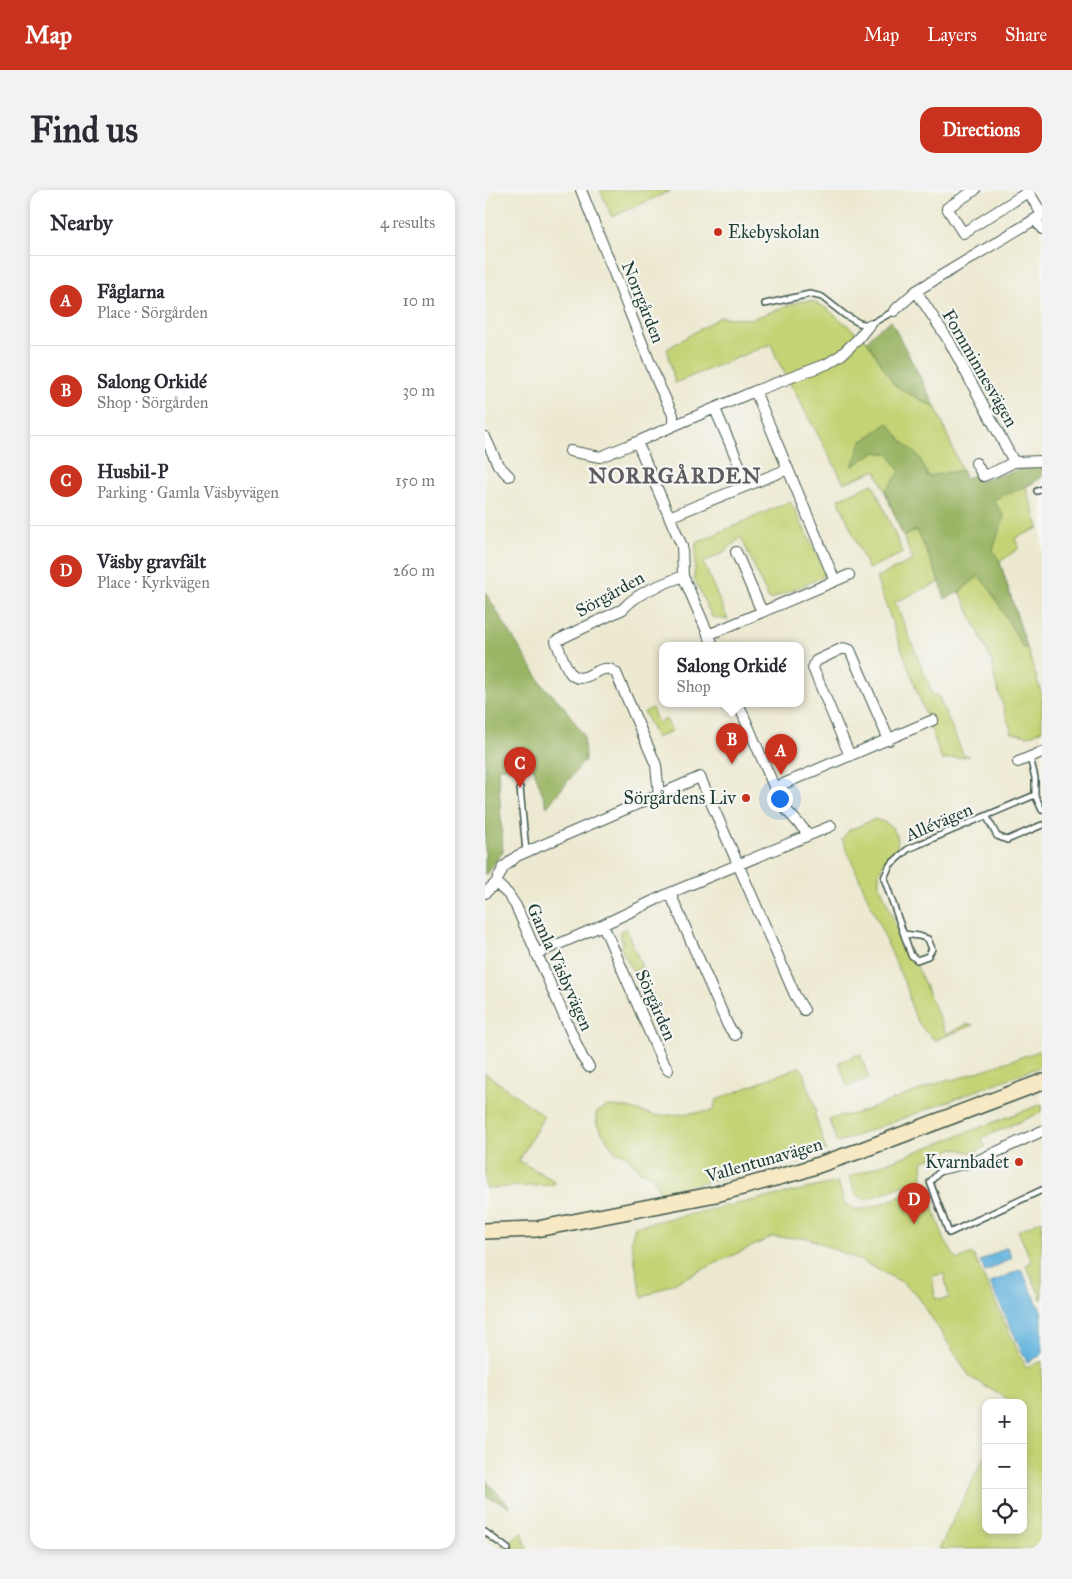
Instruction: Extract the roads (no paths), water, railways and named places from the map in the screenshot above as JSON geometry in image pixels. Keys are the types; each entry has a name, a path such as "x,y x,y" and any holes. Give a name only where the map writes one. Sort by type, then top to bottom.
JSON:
{"main road":[{"name":"Vallentunavägen","path":"485,1231 537,1228 716,1194 801,1171 1042,1082"}],"street":[{"name":"Norrgården","path":"581,190 673,416 673,426"},
{"path":"975,190 947,208 963,233 1027,191 1040,216 1042,229"},
{"path":"894,311 916,291 1040,216"},
{"name":"Fornminnesvägen","path":"916,291 949,341 1014,462"},
{"path":"569,450 600,457 755,391 827,364 841,355 869,325"},
{"path":"755,391 835,581"},
{"path":"715,409 748,485"},
{"path":"485,437 498,465 509,476"},
{"path":"637,442 682,546 683,576 712,642"},
{"path":"976,463 983,476 1014,462 1042,461"},
{"path":"669,517 788,470"},
{"path":"736,552 762,612"},
{"name":"Sörgården","path":"659,795 656,765 616,673 610,669 605,669 582,678 575,677 570,672 556,641 623,609 641,593 683,576"},
{"path":"708,635 849,576"},
{"path":"850,756 813,668 816,661 843,648 850,650 889,740"},
{"path":"739,707 782,806 809,835"},
{"path":"774,788 933,720"},
{"path":"1019,762 1042,752"},
{"path":"485,893 496,883 503,868 526,851 700,777 795,995 804,1010"},
{"path":"536,954 739,864 831,826"},
{"name":"Gamla Väsbyvägen","path":"496,883 508,894 516,906 582,1057 589,1067"},
{"path":"670,894 728,1026 735,1035"},
{"name":"Sörgården","path":"603,925 663,1061 669,1070"},
{"path":"942,1169 977,1161 1042,1131"}],"lane":[{"path":"765,304 810,294 822,297 845,316 859,323 869,325 894,311"},
{"path":"1030,757 1035,778 1035,796 1042,810"},
{"path":"520,788 526,851"},
{"name":"Allévägen","path":"904,934 928,939 932,949 928,956 917,960 911,955 884,878 890,865 908,849 1035,796"},
{"path":"987,817 997,836 1007,840 1042,824"},
{"path":"942,1169 930,1182 949,1233 1042,1190"},
{"path":"485,1532 508,1549"}],"water":[{"path":"1007,1247 1012,1258 985,1272 980,1261"},
{"path":"1021,1269 1042,1313 1042,1355 1027,1362 990,1283"}],"place":[{"name":"Ekebyskolan","path":"718,232"},
{"name":"Salong Orkidé","path":"732,764"},
{"name":"Fåglarna","path":"781,775"},
{"name":"Husbil-P","path":"520,788"},
{"name":"Sörgårdens Liv","path":"746,798"},
{"name":"Kvarnbadet","path":"1019,1162"},
{"name":"Väsby gravfält","path":"914,1224"}],"district":[{"name":"NORRGÅRDEN","path":"675,475"}]}
